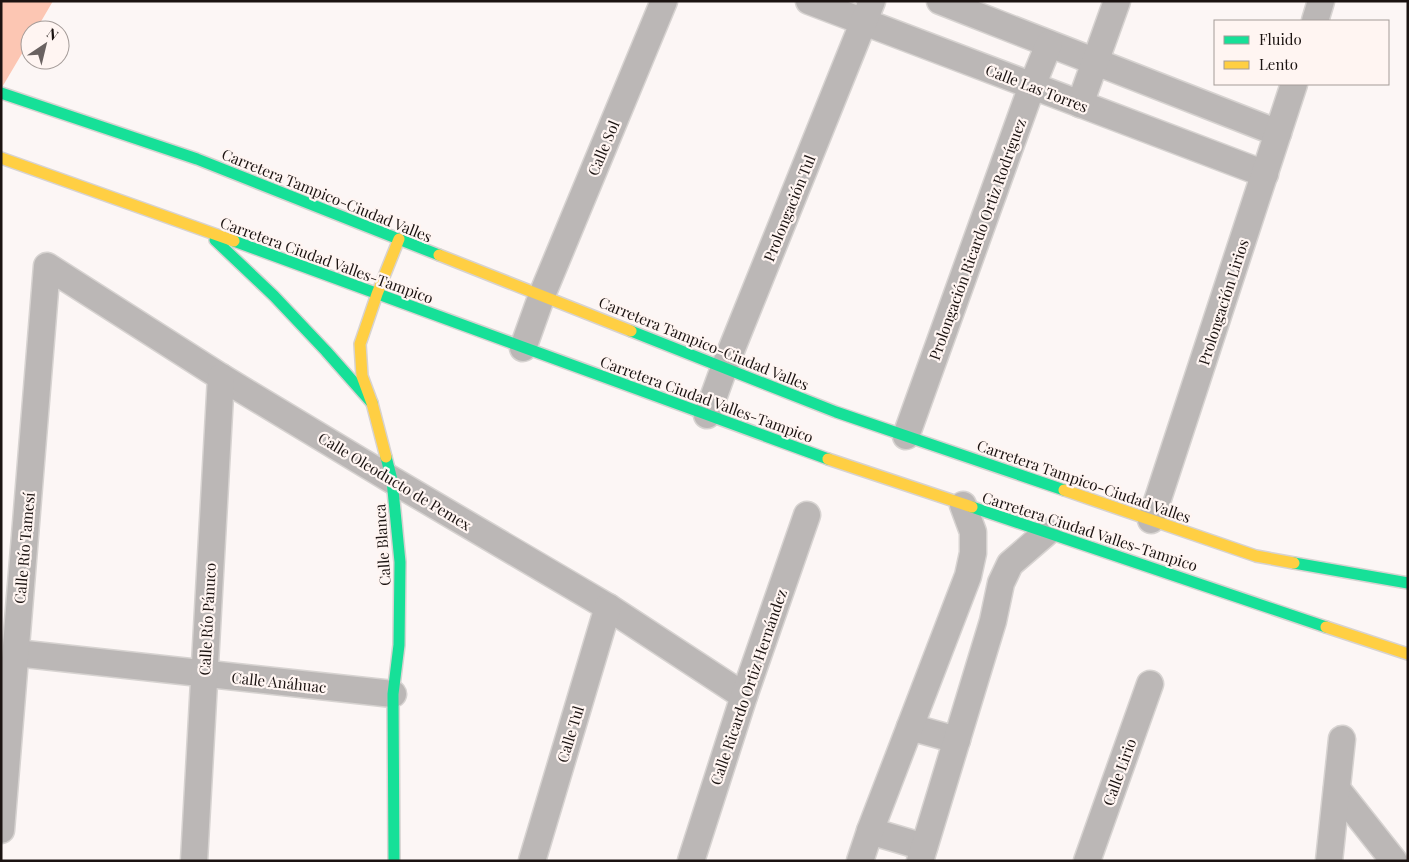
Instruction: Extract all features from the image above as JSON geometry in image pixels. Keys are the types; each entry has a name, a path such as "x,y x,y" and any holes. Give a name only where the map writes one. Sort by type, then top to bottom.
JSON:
{"main road":[{"name":"Carretera Tampico-Ciudad Valles","path":"1,92 197,159 836,412 1256,556 1408,583"},
{"name":"Carretera Ciudad Valles-Tampico","path":"1,158 820,456 1408,654"},
{"path":"207,232 280,303 372,403"},
{"name":"Calle Blanca","path":"394,861 393,694 399,645 400,562 392,480 372,403 362,376 360,344 399,239"}],"street":[{"name":"Calle Sol","path":"523,348 542,295 664,1"},
{"name":"Calle Las Torres","path":"809,1 868,12 1032,86 1265,174"},
{"path":"940,1 1278,133"},
{"path":"1080,104 1117,1"},
{"path":"1315,20 1321,1"},
{"name":"Prolongación Tul","path":"707,415 724,368 868,12"},
{"name":"Prolongación Ricardo Ortiz Rodríguez","path":"906,436 1032,86 1049,44"},
{"name":"Prolongación Lirios","path":"1151,520 1294,85"},
{"name":"Calle Oleoducto de Pemex","path":"47,266 221,377 608,607 744,696"},
{"name":"Calle Río Tamesí","path":"1,830 47,266"},
{"name":"Calle Río Pánuco","path":"194,861 221,377"},
{"path":"860,861 968,576 973,553 973,532 963,504"},
{"name":"Calle Ricardo Ortiz Hernández","path":"691,861 744,696 807,515"},
{"path":"870,831 922,854 994,621 1001,583 1010,564 1047,532"},
{"name":"Calle Tul","path":"532,861 608,607"},
{"name":"Calle Anáhuac","path":"16,653 393,694"},
{"path":"937,658 978,671"},
{"name":"Calle Lirio","path":"1087,861 1150,684"},
{"path":"910,727 957,740"},
{"path":"1329,861 1342,739"},
{"path":"1337,789 1394,861"}],"shaded area":[{"path":"1,1 53,1 42,20 20,20 20,57 1,89"}],"traffic: fast":[{"path":"1,93 197,159 439,255"},
{"path":"215,240 274,296 372,403"},
{"path":"234,241 828,459"},
{"path":"631,331 836,412 1064,490"},
{"path":"386,457 392,480 400,562 399,645 393,694 394,861"},
{"path":"972,507 1326,627"},
{"path":"1294,563 1408,583"}],"traffic: slow":[{"path":"1,158 234,241"},
{"path":"386,457 372,403 362,376 360,344 399,239"},
{"path":"439,255 631,331"},
{"path":"828,459 972,507"},
{"path":"1064,490 1256,556 1294,563"},
{"path":"1326,627 1408,654"}]}
